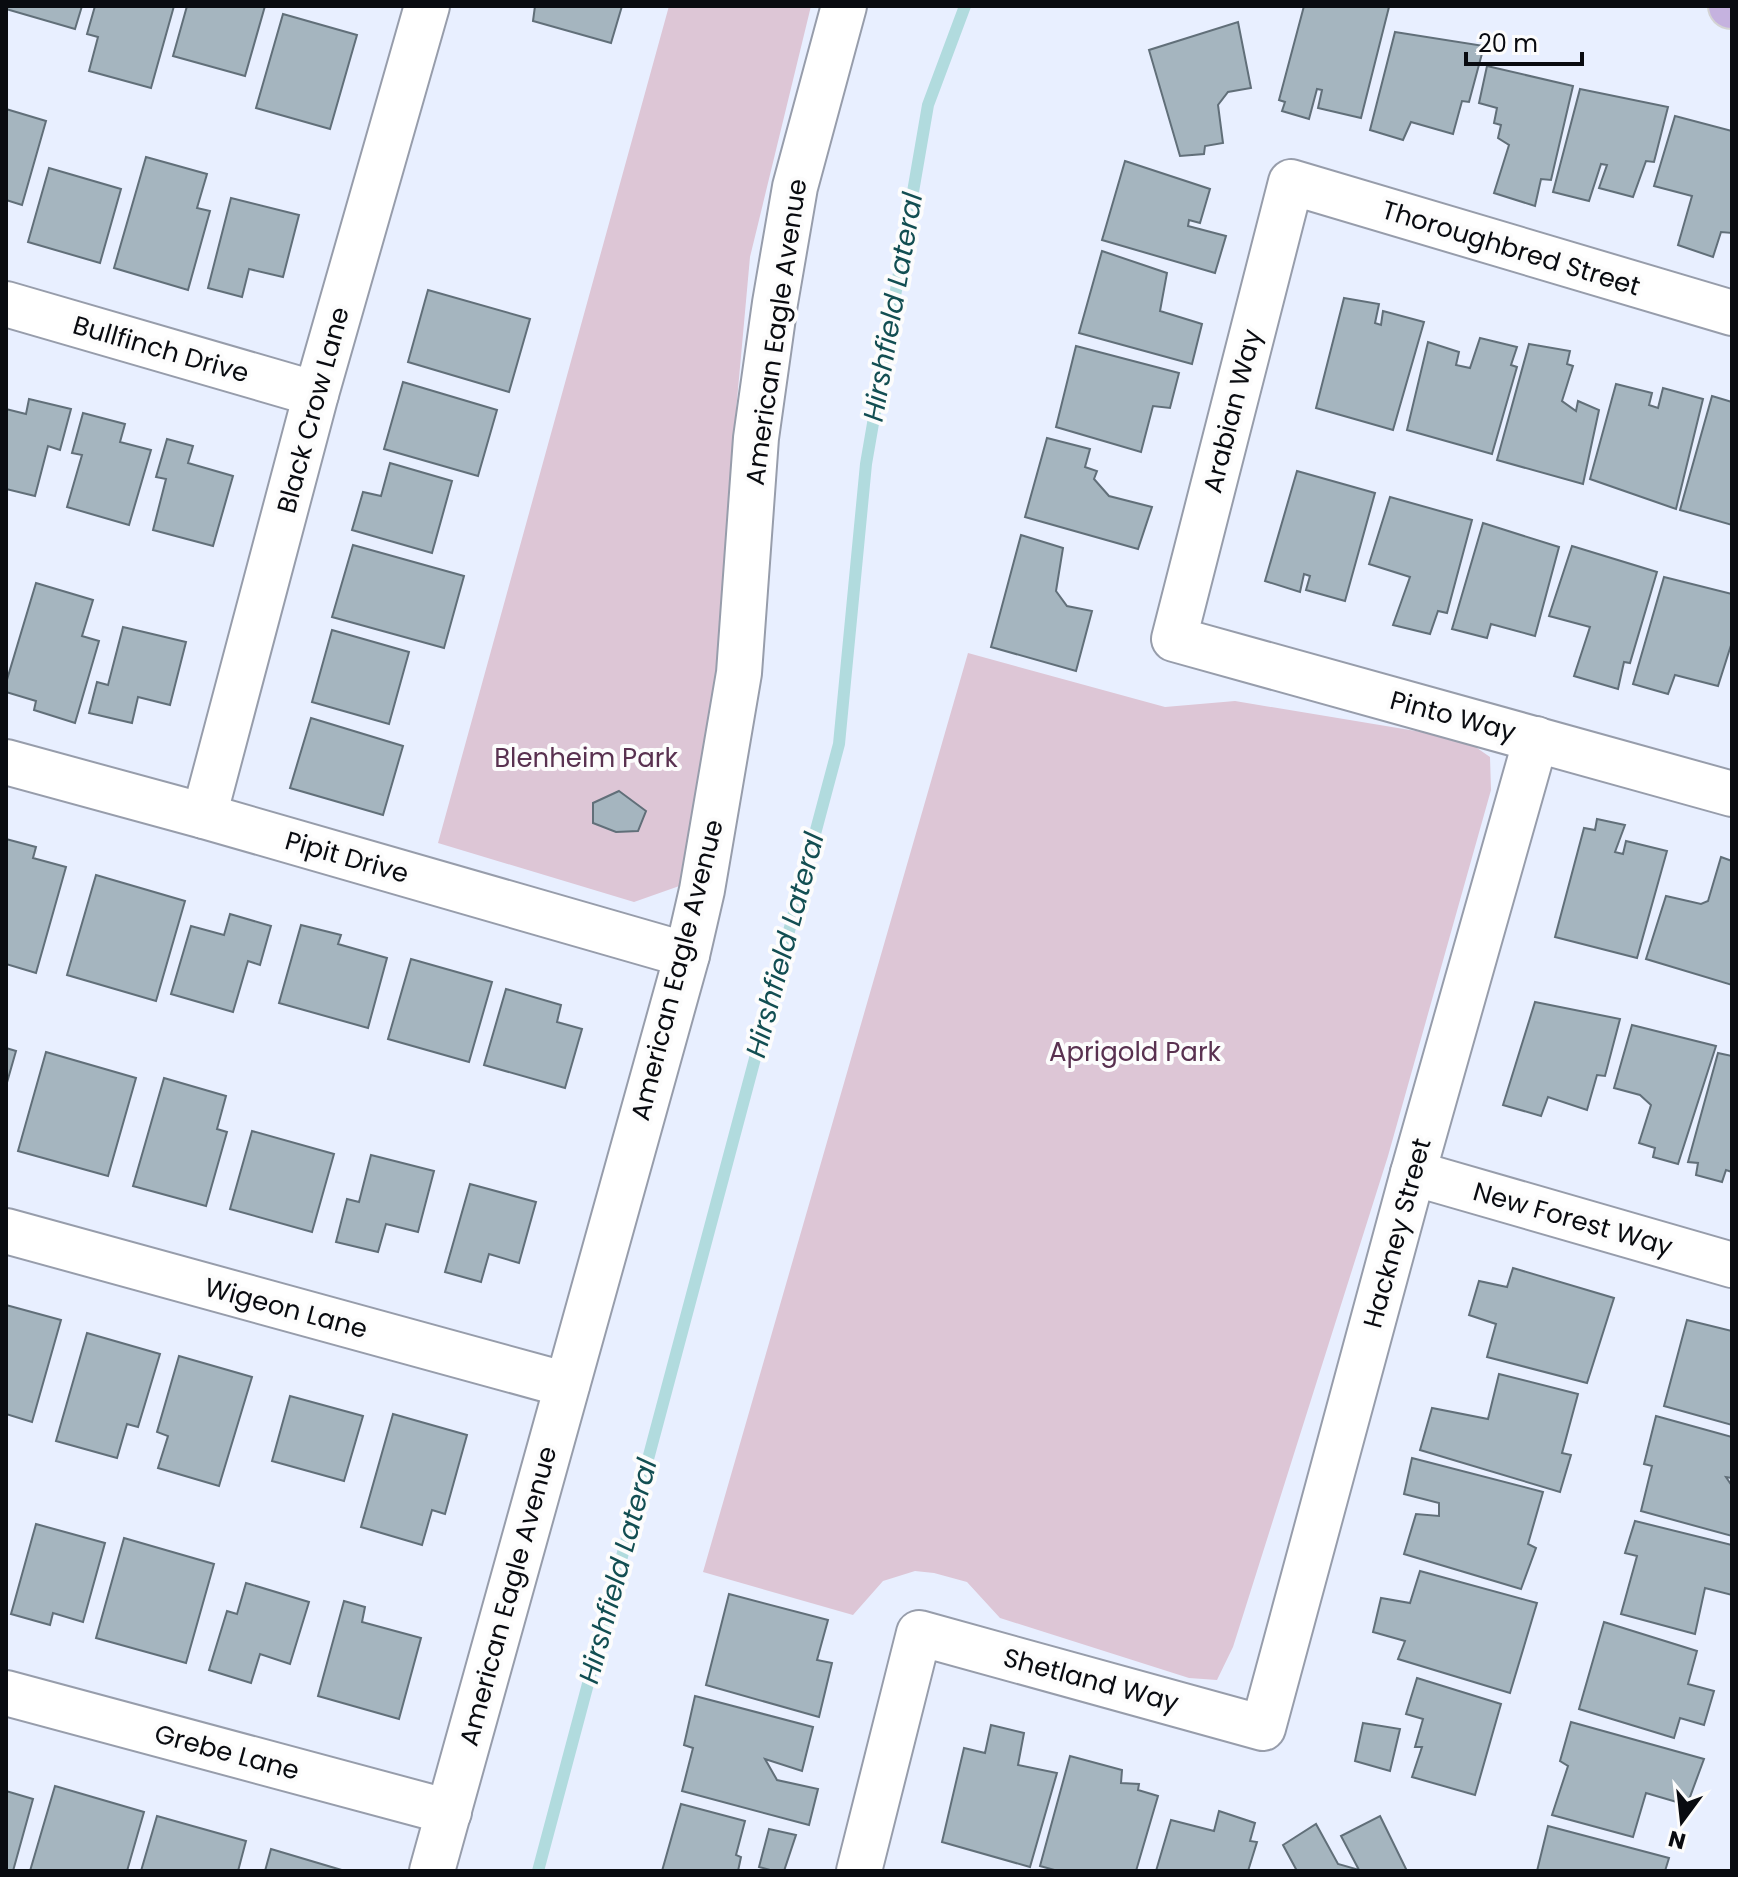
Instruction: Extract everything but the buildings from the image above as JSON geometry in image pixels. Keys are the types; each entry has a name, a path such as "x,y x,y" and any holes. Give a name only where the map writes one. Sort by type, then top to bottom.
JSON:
{"street":[{"name":"Black Crow Lane","path":"204,816 316,394 427,6"},
{"name":"American Eagle Avenue","path":"432,1871 687,955 705,876 739,673 756,438 775,303 795,187 844,6"},
{"name":"Thoroughbred Street","path":"1291,182 1732,313"},
{"name":"Arabian Way","path":"1174,639 1291,182"},
{"name":"Bullfinch Drive","path":"6,304 316,394"},
{"name":"Pinto Way","path":"1174,639 1732,794"},
{"name":"Hackney Street","path":"1263,1728 1413,1173 1536,739"},
{"name":"Pipit Drive","path":"6,762 687,955"},
{"name":"New Forest Way","path":"1413,1173 1732,1265"},
{"name":"Wigeon Lane","path":"6,1231 567,1385"},
{"name":"Shetland Way","path":"859,1871 919,1633 1263,1728"},
{"name":"Grebe Lane","path":"6,1693 449,1812"}],"green space":[{"name":"Blenheim Park","path":"669,6 811,6 750,257 732,455 725,620 704,786 685,884 634,902 438,843"},
{"name":"Aprigold Park","path":"968,653 1165,707 1235,701 1464,739 1490,757 1491,790 1388,1156 1233,1647 1217,1680 1189,1678 1000,1618 967,1582 934,1573 915,1571 883,1581 853,1615 703,1572"}],"waterway":[{"name":"Hirshfield Lateral","path":"538,1871 839,744 866,464 928,105 965,6"}]}
